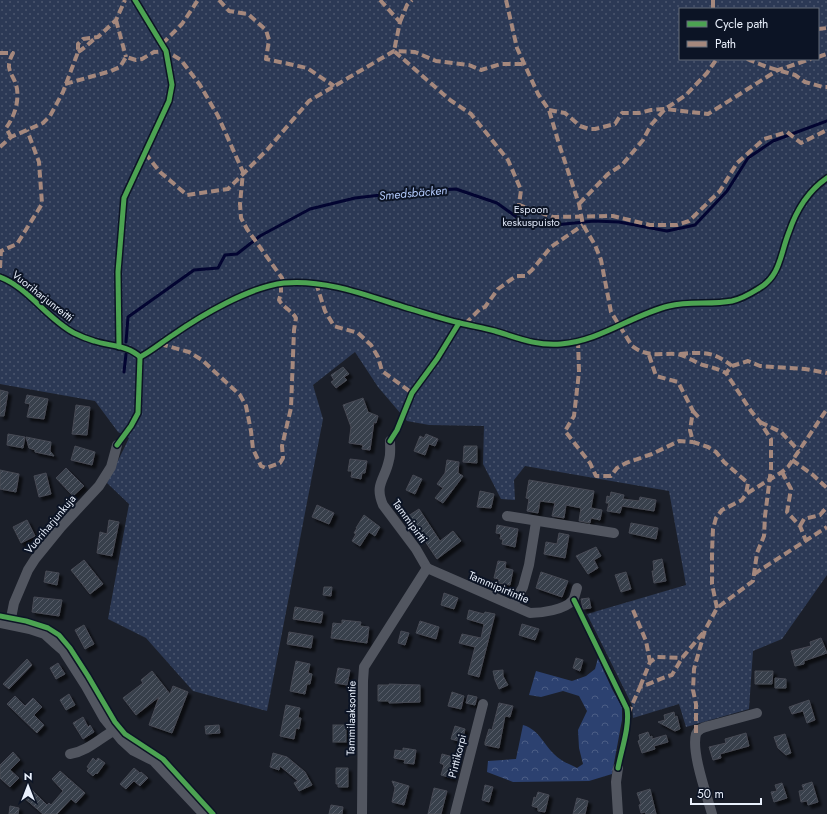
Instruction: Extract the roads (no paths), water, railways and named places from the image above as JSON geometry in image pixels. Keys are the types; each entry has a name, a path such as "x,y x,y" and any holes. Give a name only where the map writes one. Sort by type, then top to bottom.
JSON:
{"street":[{"name":"Tammipirtti","path":"390,441 390,460 380,483 380,499 383,506 416,549 427,568"},
{"name":"Vuoriharjunkuja","path":"5,622 28,570 61,527 99,486 111,467 117,445"},
{"path":"507,516 536,522 614,533"},
{"path":"513,605 523,587 529,565 536,522"},
{"name":"Tammipirtintie","path":"427,568 530,613 542,613 566,605 574,600 577,588"},
{"name":"Tammilaaksontie","path":"362,814 364,667 427,568"},
{"path":"5,622 44,633 64,650 106,718 122,739 134,750 154,760 205,814"},
{"name":"Pirttikorpi","path":"455,814 482,704"},
{"path":"712,814 698,765 695,745 696,733 701,728 757,713"},
{"path":"70,754 87,749 100,738 115,730"},
{"path":"618,768 616,782 618,814"}],"waterway":[{"name":"Smedsbäcken","path":"126,342 128,317 194,270 218,268 225,255 237,254 260,236 310,209 355,198 407,192 456,189 497,203 525,223 555,225 594,221 619,222 667,231 695,225 727,191 748,158 773,141 827,121"},
{"name":"Smedsbäcken","path":"124,372 126,354"}],"park label":[{"name":"Espoon keskuspuisto","path":"531,215"}]}
